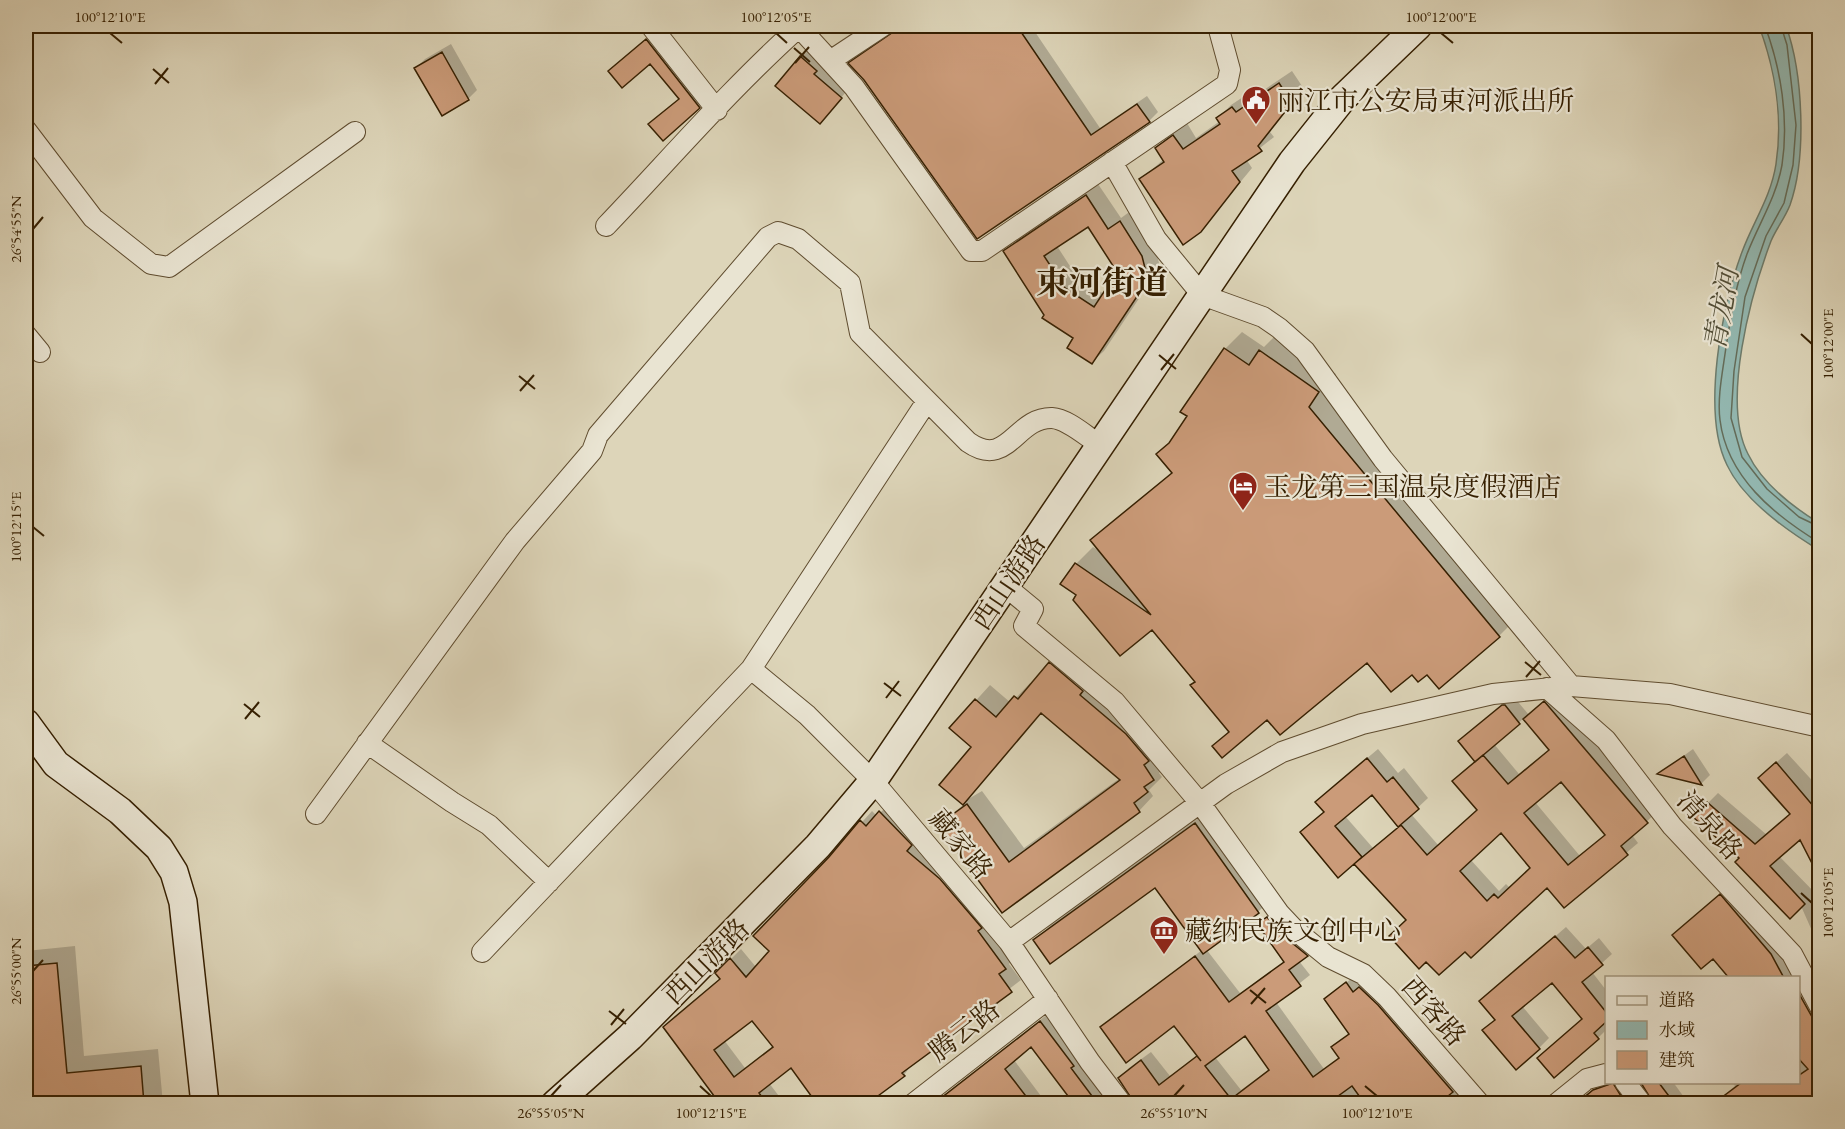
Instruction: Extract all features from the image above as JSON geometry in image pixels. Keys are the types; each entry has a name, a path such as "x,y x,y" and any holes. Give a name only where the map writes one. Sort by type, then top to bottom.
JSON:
{"street":[{"path":"651,26 717,110"},
{"path":"606,226 717,110 747,74 799,26 854,87 971,251 982,251 1227,84 1230,70 1218,26"},
{"path":"830,61 883,26"},
{"name":"西山游路","path":"555,1104 630,1037 794,871 836,826 873,781 1202,295 1317,130 1368,72 1418,26"},
{"path":"26,130 93,218 151,264 169,267 355,132"},
{"path":"1112,162 1156,239 1202,295 1263,317 1300,346 1383,459 1571,686"},
{"path":"316,814 515,541 592,451 598,435 768,237 778,232 798,239 850,284 860,333 927,401 980,450 1000,449 1035,421 1052,418 1062,421 1101,445"},
{"path":"26,335 40,352"},
{"path":"482,952 751,669 927,401"},
{"name":"西客路","path":"1005,586 1033,609 1024,626 1115,702 1200,803 1279,913 1295,930 1328,957 1362,974 1387,997 1477,1103"},
{"name":"藏家路","path":"751,669 807,715 873,781 1009,942 1122,1104"},
{"path":"1009,942 1253,767 1290,748 1335,731 1458,700 1571,686 1677,695 1820,727"},
{"name":"清泉路","path":"1547,688 1606,740 1672,826 1792,954 1820,1007"},
{"path":"26,723 56,764 120,811 149,837 174,872 183,902 206,1104"},
{"path":"368,743 489,825 549,882"},
{"name":"腾云路","path":"913,1104 1048,999"},
{"path":"1556,1104 1587,1079 1605,1074"},
{"path":"1626,1084 1642,1104"}],"water":[{"path":"1759,26 1786,26 1796,67 1801,140 1799,163 1790,205 1771,241 1748,318 1738,378 1737,406 1740,432 1754,465 1779,493 1819,523 1819,550 1767,514 1744,491 1727,465 1719,443 1716,417 1717,359 1728,300 1746,241 1774,176 1778,147 1776,94 1765,42"}],"building":[{"path":"902,26 1017,26 1091,135 1137,104 1150,122 977,239 864,80 848,63"},
{"path":"646,39 700,108 663,141 648,124 679,99 650,64 622,88 608,71"},
{"path":"442,52 469,100 442,116 414,68"},
{"path":"800,56 817,71 814,74 842,98 820,124 775,86"},
{"path":"1279,83 1292,103 1258,146 1262,151 1232,171 1240,182 1201,232 1183,245 1139,179 1164,162 1155,148 1173,135 1183,149 1220,124 1216,118 1232,107 1236,112"},
{"path":"1086,195 1108,229 1120,221 1142,256 1148,280 1092,364 1067,348 1073,338 1042,318 1044,315 1003,251","holes":["1088,227 1117,272 1094,307 1065,288 1044,256"]},
{"name":"玉龙第三国温泉度假酒店","path":"1224,348 1249,365 1259,350 1319,392 1309,407 1500,637 1439,689 1427,675 1418,682 1412,675 1391,692 1367,663 1280,735 1267,720 1222,758 1212,746 1229,732 1190,685 1195,682 1152,630 1120,656 1073,600 1076,595 1060,584 1075,563 1151,615 1090,540 1172,473 1156,454 1169,443 1187,416 1180,412"},
{"path":"1049,662 1083,691 1080,695 1126,734 1149,761 1144,765 1154,780 1144,787 1148,792 1134,803 1140,812 1002,913 938,825 967,804 1009,862 1120,780 1041,713 963,805 939,785 971,747 949,728 975,699 996,717 1014,696 1018,699"},
{"path":"1544,701 1648,823 1621,846 1628,855 1564,908 1547,888 1471,958 1465,952 1439,975 1426,962 1419,969 1389,936 1406,920 1354,864 1401,825 1427,855 1477,810 1452,781 1483,755 1508,784 1549,750 1523,719","holes":["1561,782 1605,835 1568,865 1524,813","1501,833 1530,868 1498,898 1494,894 1487,901 1460,871"]},
{"path":"1502,705 1505,705 1520,724 1475,762 1458,741"},
{"path":"1684,756 1702,785 1657,774"},
{"path":"1367,758 1387,782 1393,777 1419,809 1398,827 1372,795 1335,826 1362,857 1338,878 1300,832 1324,812 1315,802"},
{"path":"1776,762 1820,814 1820,879 1800,840 1770,866 1805,904 1790,919 1735,862 1739,858 1693,817 1707,802 1755,844 1790,814 1758,778"},
{"path":"879,811 912,845 907,851 940,879 982,928 978,931 1006,969 999,974 1012,992 902,1073 905,1076 867,1104 863,1104 857,1097 848,1104 817,1104 791,1068 759,1093 767,1104 720,1104 663,1027 720,979 715,973 730,958 746,977 769,951 753,936 829,857 860,820 866,826","holes":["752,1021 773,1047 734,1077 714,1050"]},
{"path":"1195,823 1259,913 1203,954 1155,888 1050,964 1033,940"},
{"path":"1720,894 1771,954 1783,976 1727,976 1713,959 1701,969 1672,935"},
{"path":"1267,917 1286,938 1308,956 1289,970 1301,986 1266,1011 1313,1077 1339,1058 1331,1047 1349,1034 1324,999 1346,982 1353,992 1359,987 1378,1005 1453,1092 1438,1104 1365,1104 1352,1086 1327,1104 1135,1104 1118,1078 1141,1060 1159,1085 1197,1056 1201,1061 1174,1026 1126,1063 1100,1027 1195,956 1229,1002 1284,962 1257,924","holes":["1245,1036 1269,1070 1231,1099 1205,1066"]},
{"path":"1555,936 1575,958 1588,947 1603,965 1582,982 1605,1011 1605,1023 1594,1033 1599,1039 1554,1078 1537,1058 1582,1019 1552,983 1512,1016 1540,1049 1516,1070 1482,1030 1495,1020 1479,1001"},
{"path":"57,963 67,1073 141,1066 144,1104 26,1104 26,966"},
{"path":"1800,996 1820,1031 1820,1090 1803,1104 1713,1104 1740,1084 1800,1084 1800,1075 1808,1069 1800,1060"},
{"path":"1040,1021 1074,1066 1071,1068 1098,1104 1074,1104 1031,1047 1005,1069 1032,1104 952,1104 945,1095"},
{"path":"1614,1084 1626,1104 1576,1104 1593,1090"},
{"path":"1642,1084 1660,1084 1675,1104 1654,1104"}],"place":[{"name":"丽江市公安局束河派出所","path":"1256,126"},
{"name":"玉龙第三国温泉度假酒店","path":"1243,512"},
{"name":"藏纳民族文创中心","path":"1164,956"}],"district":[{"name":"束河街道","path":"1102,282"}],"water label":[{"name":"青龙河","path":"1721,309"}]}
